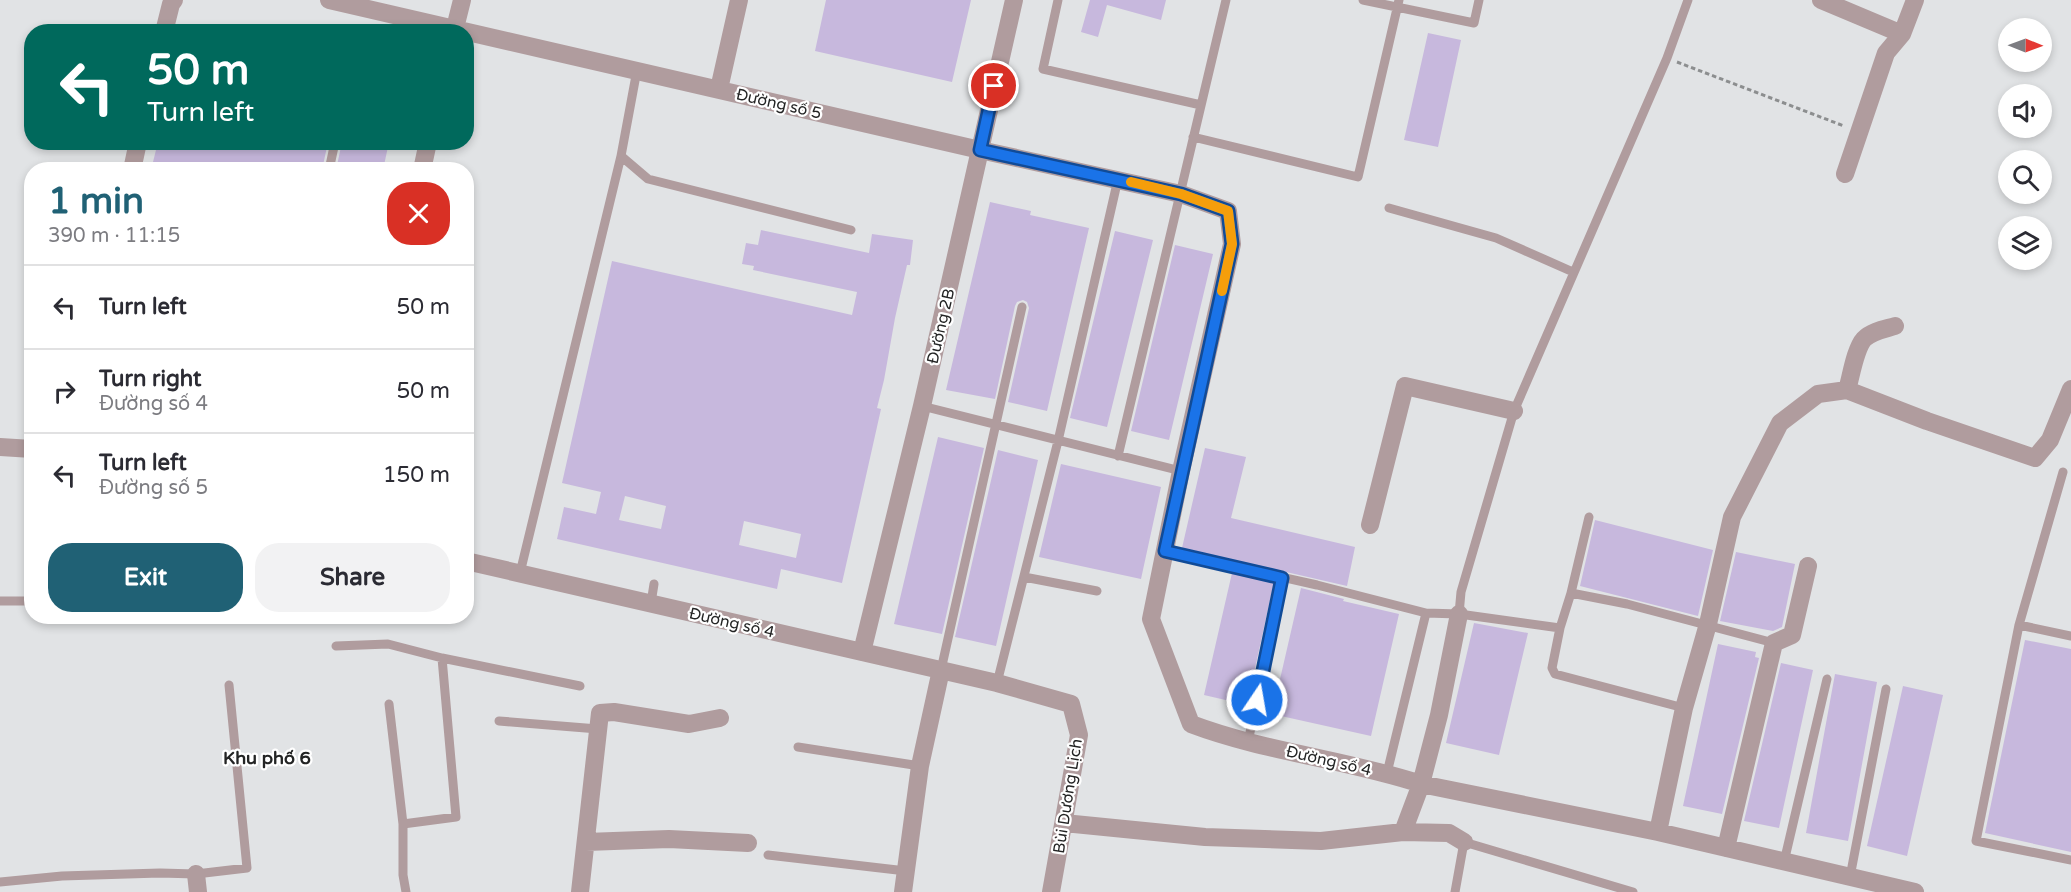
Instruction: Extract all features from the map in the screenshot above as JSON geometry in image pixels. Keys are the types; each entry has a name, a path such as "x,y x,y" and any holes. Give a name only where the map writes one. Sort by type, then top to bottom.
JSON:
{"street":[{"path":"166,24 174,0"},
{"name":"Đường số 5","path":"329,0 430,24"},
{"path":"456,24 462,0"},
{"path":"719,89 739,0"},
{"name":"Đường 2B","path":"862,652 922,406 1014,0"},
{"path":"1821,0 1902,34"},
{"path":"1845,174 1886,53 1902,34 1915,0"},
{"name":"Đường số 5","path":"474,34 980,150 1118,179 1181,194 1228,211"},
{"name":"Đường số 4","path":"1228,211 1232,244 1181,471 1151,619 1191,724 1228,738 1387,773 1421,784 1658,832 1915,892"},
{"path":"1847,390 1863,340 1874,333 1895,326"},
{"path":"1370,525 1405,386 1514,411"},
{"path":"1658,832 1684,708 1708,624 1732,517 1780,423 1818,394 1847,390 1927,421 2035,458 2050,440 2071,389"},
{"path":"0,447 24,448"},
{"name":"Đường số 4","path":"474,563 997,683"},
{"path":"1726,848 1774,643 1792,635 1808,566"},
{"path":"1403,832 1421,784 1439,715 1459,614"},
{"path":"903,892 920,766 941,670"},
{"name":"Bùi Dương Lịch","path":"997,683 1071,704 1079,735 1051,892"},
{"path":"580,892 600,714 688,724 720,718"},
{"path":"1064,823 1204,837 1321,841 1403,832 1449,834 1464,842"},
{"path":"586,842 669,839 748,843"}],"lane":[{"path":"1058,0 1042,69 1200,105"},
{"path":"1118,456 1226,0"},
{"path":"1363,0 1399,3 1474,23 1479,0"},
{"path":"1459,614 1461,592 1514,411 1667,58 1688,0"},
{"path":"1193,137 1358,177 1399,3"},
{"path":"520,573 621,156 637,70"},
{"path":"621,156 648,179 851,230"},
{"path":"997,683 1058,441 1118,179"},
{"path":"1389,208 1496,238 1573,272"},
{"path":"941,670 1022,307"},
{"path":"922,406 1181,471"},
{"path":"2063,472 2019,625 1976,842 2071,860"},
{"path":"1589,517 1552,668 1555,674 1684,708"},
{"path":"1165,551 1317,585 1426,613 1459,614 1560,628"},
{"path":"1024,578 1097,591"},
{"path":"1248,742 1282,578"},
{"path":"651,603 654,584"},
{"path":"1571,593 1627,604 1774,643"},
{"path":"0,601 24,601"},
{"path":"1387,773 1426,613"},
{"path":"2019,625 2071,636"},
{"path":"336,646 388,644 442,658 580,686"},
{"path":"404,824 456,817 442,658"},
{"path":"1784,862 1827,679"},
{"path":"0,882 73,876 160,873 197,883 247,868 230,685"},
{"path":"1850,877 1886,689"},
{"path":"389,704 404,824 403,875 406,892"},
{"path":"499,721 598,729"},
{"path":"798,747 920,766"},
{"path":"1455,892 1464,842 1633,892"},
{"path":"768,855 906,871"}],"path":[{"path":"1667,58 1859,132"}],"building":[{"path":"826,0 971,0 952,82 815,51"},
{"path":"1090,0 1166,0 1161,20 1107,5 1098,37 1081,32"},
{"path":"1428,33 1461,40 1438,147 1404,140"},
{"path":"156,150 326,150 324,162 153,162"},
{"path":"340,150 387,150 385,162 338,162"},
{"path":"990,202 1031,211 1030,215 1089,228 1047,411 1008,402 1029,308 1027,302 1023,300 1017,302 1015,306 995,399 946,390"},
{"path":"761,230 869,253 872,234 913,240 910,265 907,265 877,408 881,409 842,583 781,569 777,589 557,539 564,507 596,514 601,492 562,483 612,261 852,315 857,292 753,270 754,266 742,264 746,243 758,245","holes":["625,496 666,506 661,529 619,520","744,521 801,534 796,558 739,545"]},
{"path":"1115,231 1153,240 1107,427 1070,418"},
{"path":"1175,245 1213,254 1169,440 1131,431"},
{"path":"938,437 984,448 942,634 894,624"},
{"path":"1205,448 1246,457 1231,518 1355,547 1347,586 1182,548"},
{"path":"998,450 1038,460 996,646 955,637"},
{"path":"1061,464 1161,487 1141,579 1039,557"},
{"path":"1595,520 1713,550 1698,616 1580,586"},
{"path":"1736,552 1795,564 1782,627 1773,631 1720,621"},
{"path":"1232,573 1274,582 1247,705 1204,695"},
{"path":"1301,588 1399,614 1371,736 1272,714"},
{"path":"1474,623 1528,633 1499,755 1446,743"},
{"path":"2025,640 2071,649 2071,852 1985,833"},
{"path":"1718,644 1756,652 1755,657 1759,658 1722,814 1683,806"},
{"path":"1781,663 1813,670 1779,828 1744,821"},
{"path":"1835,674 1877,682 1848,841 1806,833"},
{"path":"1903,686 1943,695 1907,856 1867,846"}],"slow traffic":[{"path":"1131,182 1198,199 1228,211 1232,244 1222,291"}],"district":[{"name":"Khu phố 6","path":"267,758"}],"route":[{"path":"994,86 980,150 1181,194 1228,211 1232,244 1165,551 1282,578 1257,700"}]}
